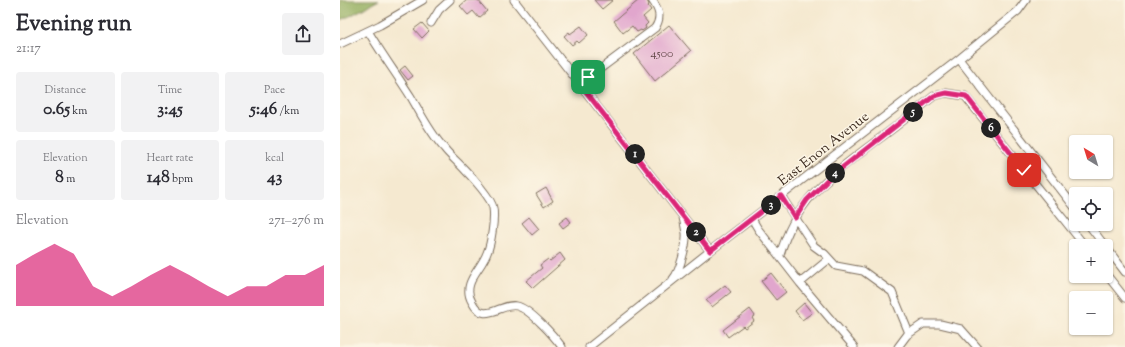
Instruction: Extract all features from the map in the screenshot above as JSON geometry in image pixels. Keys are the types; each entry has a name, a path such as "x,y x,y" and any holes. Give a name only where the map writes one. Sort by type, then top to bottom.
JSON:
{"street":[{"path":"340,44 368,31 423,0"},
{"path":"431,23 439,10 450,0"},
{"path":"514,0 710,251"},
{"path":"580,84 655,28 660,19 660,14 652,0"},
{"name":"East Enon Avenue","path":"589,347 668,286 710,251 959,60 1018,11 1026,0"},
{"path":"368,31 385,60 443,147 478,184 494,208 490,245 487,255 468,285 472,303 478,310 485,313 492,313 510,306 519,306 541,323 562,347"},
{"path":"959,60 1069,200"},
{"path":"780,255 784,240 795,218 807,200 829,178 934,96 946,93 966,96 1079,239"},
{"path":"781,196 814,246 836,266 863,271 892,292 909,333"},
{"path":"668,286 676,276 686,242 682,214"},
{"path":"752,219 800,283 854,347"},
{"path":"1113,257 1125,272"},
{"path":"800,283 829,259"},
{"path":"1113,283 1125,298"},
{"path":"898,347 909,333 923,324 940,324 962,329 977,347"}],"green space":[{"path":"340,0 379,0 340,20"}],"building":[{"path":"467,0 478,0 487,11 479,18 473,11 468,15 460,6"},
{"path":"594,0 613,0 602,9"},
{"path":"639,0 647,0 648,6 651,10 643,17 648,23 645,26 646,28 637,32 632,26 623,33 614,21"},
{"path":"422,23 429,31 422,38 414,29"},
{"path":"669,25 691,51 655,81 634,54"},
{"path":"581,26 588,35 579,43 577,41 572,45 564,36 569,32 570,34"},
{"path":"405,66 413,76 408,80 400,70"},
{"path":"546,188 553,201 544,207 536,194"},
{"path":"529,217 539,229 532,235 522,223"},
{"path":"567,217 571,222 563,228 559,223"},
{"path":"560,253 565,260 533,288 526,281 542,268 540,265 548,259 550,261"},
{"path":"771,273 786,292 776,300 761,281"},
{"path":"725,285 731,292 712,307 706,300"},
{"path":"804,303 812,313 802,320 795,311"},
{"path":"750,309 755,316 752,318 754,321 745,328 743,326 728,337 723,330"}],"route":[{"path":"588,77 580,84 710,251 781,196 795,218 807,200 829,178 934,96 946,93 966,96 1024,170"}]}
